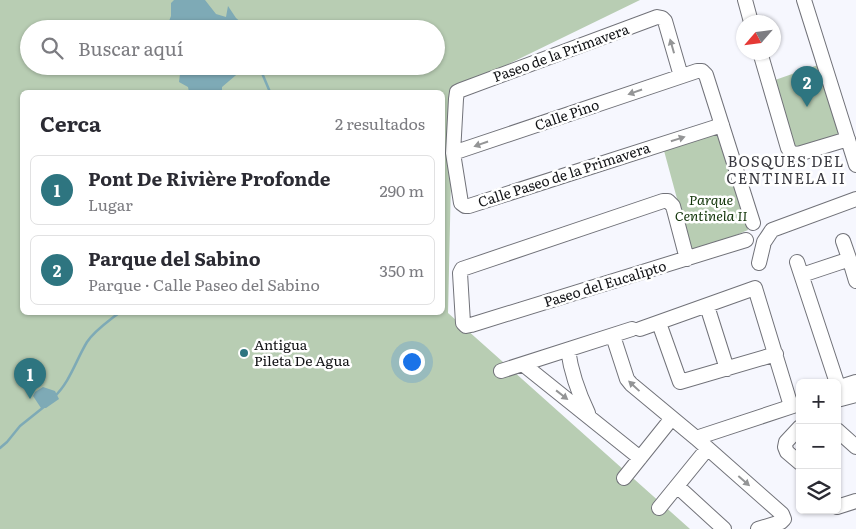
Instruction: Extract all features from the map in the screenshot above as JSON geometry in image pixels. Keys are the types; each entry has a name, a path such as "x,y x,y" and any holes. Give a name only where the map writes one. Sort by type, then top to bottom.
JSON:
{"street":[{"path":"744,0 749,15"},
{"path":"804,0 856,165"},
{"name":"Paseo de la Primavera","path":"461,90 657,17 665,21 681,76"},
{"path":"762,60 791,153 798,154 848,139"},
{"path":"681,76 702,70 706,75 753,223 746,240 757,243 764,242"},
{"name":"Calle Pino","path":"453,153 681,76"},
{"name":"Calle Paseo de la Primavera","path":"461,90 457,92 456,99 453,153 461,203 464,206 722,125"},
{"path":"760,264 764,242 772,230 856,199"},
{"name":"Paseo del Eucalipto","path":"687,259 673,206 668,201 663,201 462,269 460,273 463,323 466,326 471,325 687,259 746,240"},
{"path":"753,223 772,230"},
{"path":"843,241 856,281"},
{"path":"837,379 799,269 848,261"},
{"path":"501,371 659,323 755,288 776,354 796,402"},
{"path":"707,306 727,369"},
{"path":"659,323 680,382 776,354"},
{"path":"613,336 627,379 631,384 782,514 784,518 782,522 758,529"},
{"path":"568,350 575,383 589,416"},
{"path":"524,365 640,458"},
{"path":"841,391 856,382"},
{"path":"696,438 796,404"},
{"path":"624,478 672,418"},
{"path":"796,431 784,447 796,459"},
{"path":"841,434 856,447"},
{"path":"659,508 707,448"},
{"path":"677,486 724,529"}],"green space":[{"path":"0,0 640,0 453,91 448,313 690,529 0,529"},
{"path":"818,65 839,135 795,148 775,80"},
{"name":"Parque Centinela II","path":"719,129 748,230 692,254 663,147"}],"water":[{"path":"174,0 205,0 216,14 226,17 228,6 238,20 169,20 171,3"},
{"path":"180,75 236,75 222,87 222,90 189,90 188,87 179,82"},
{"path":"43,387 55,391 59,399 46,408 41,408 33,396 35,392"}],"waterway":[{"path":"263,75 269,90"},
{"path":"54,397 69,378 90,338 116,315"},
{"path":"0,448 20,426 45,406"}],"place":[{"name":"Parque del Sabino","path":"807,107"},
{"name":"Antigua Pileta De Agua","path":"244,353"},
{"name":"Pont De Rivière Profonde","path":"30,399"}],"district":[{"name":"BOSQUES DEL CENTINELA II","path":"786,170"}]}
